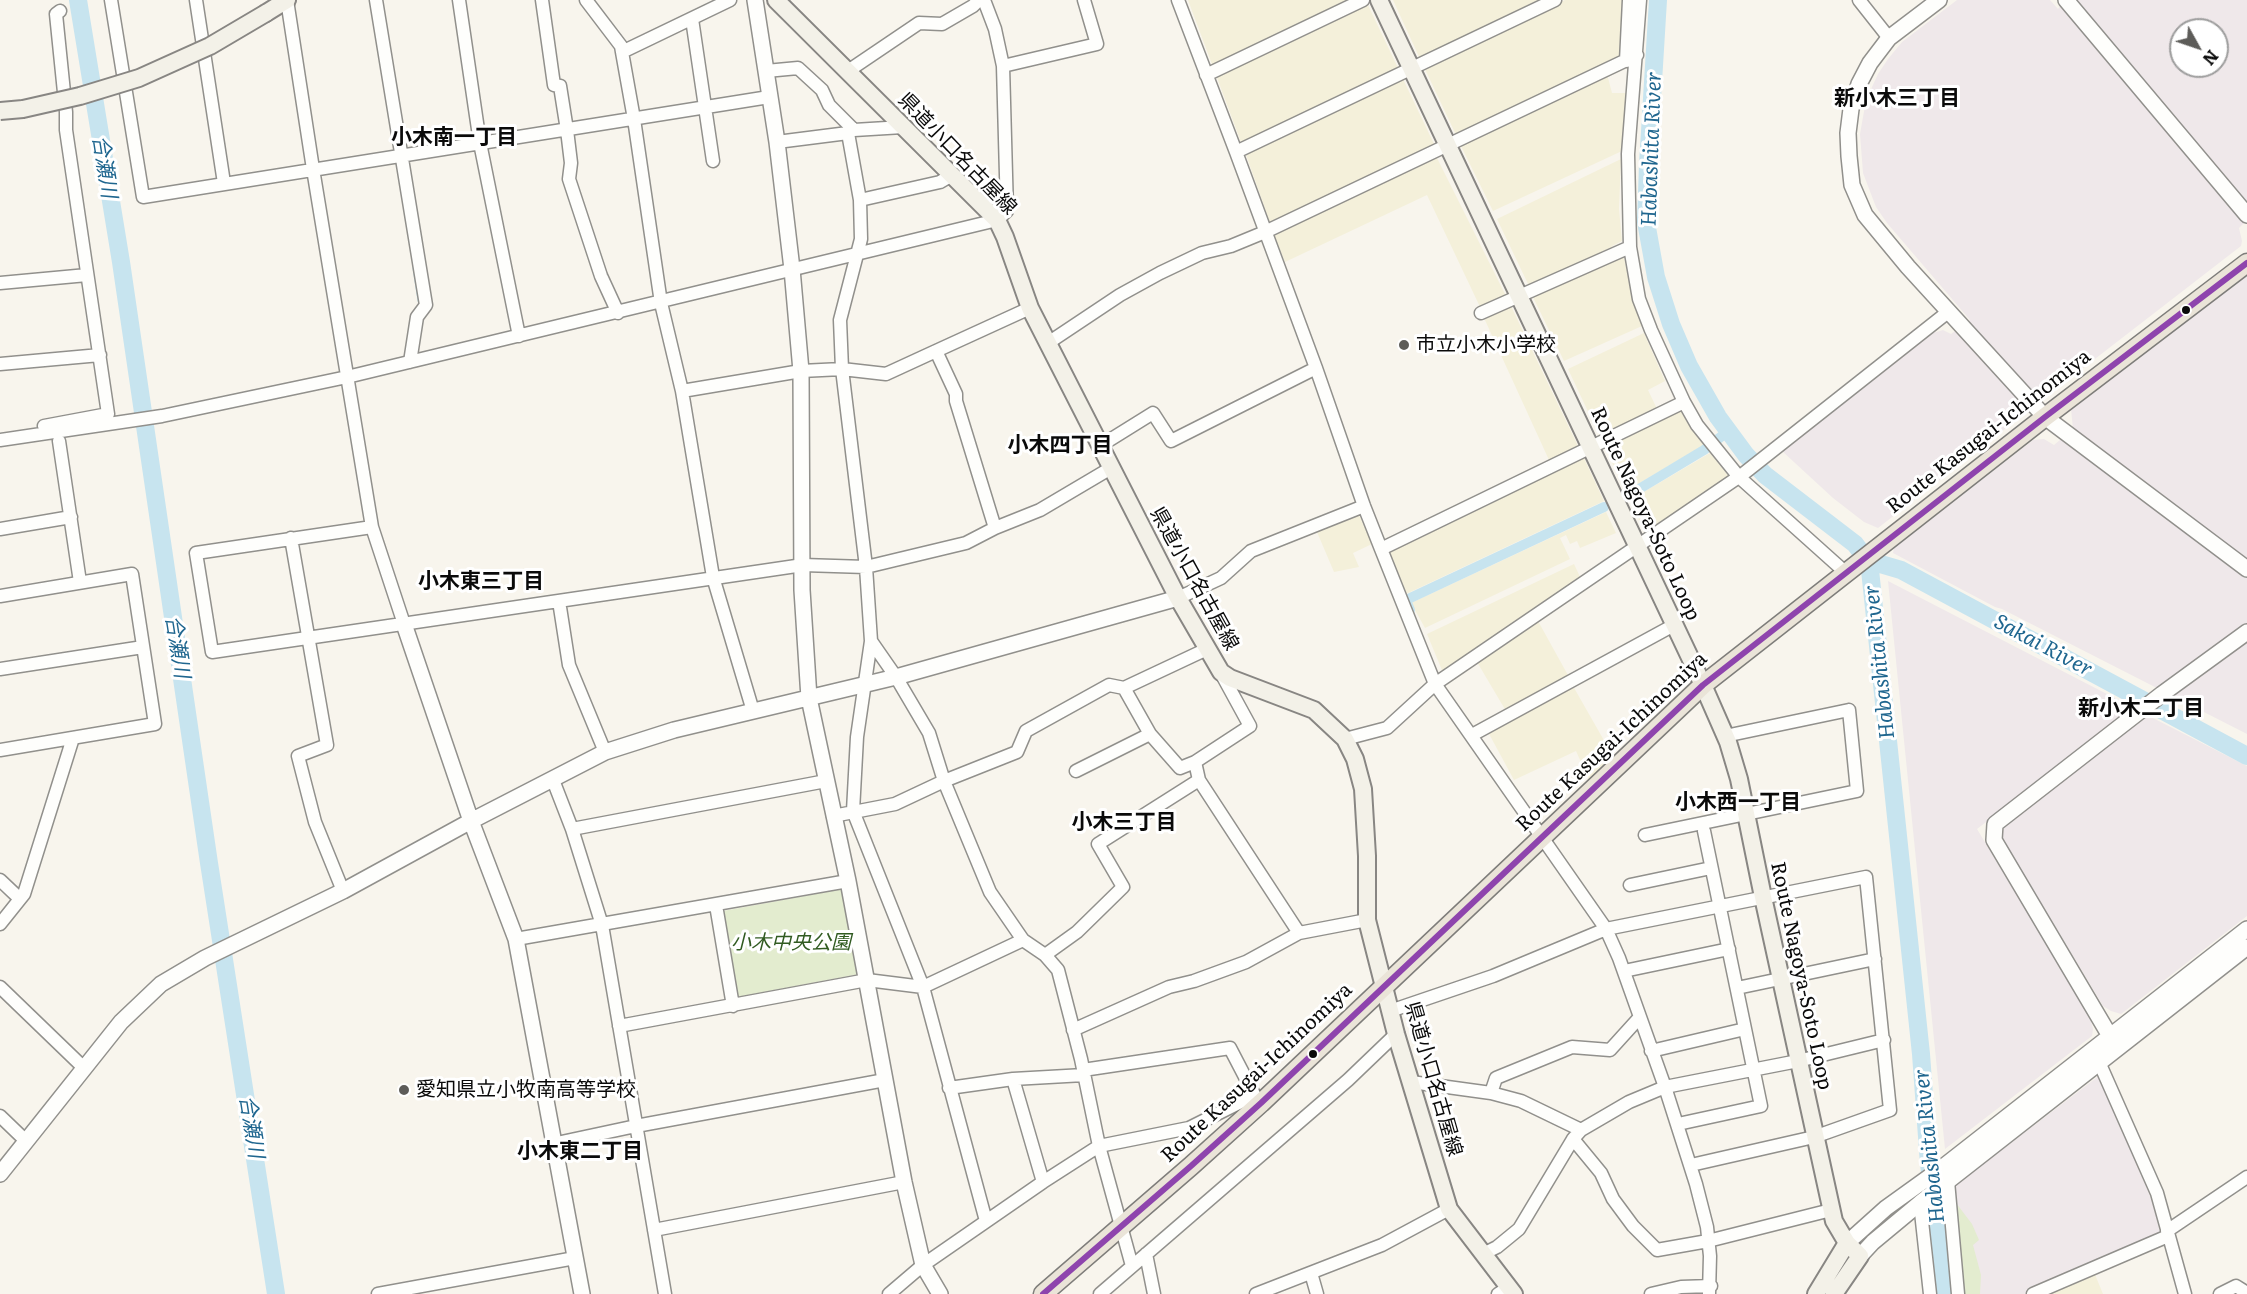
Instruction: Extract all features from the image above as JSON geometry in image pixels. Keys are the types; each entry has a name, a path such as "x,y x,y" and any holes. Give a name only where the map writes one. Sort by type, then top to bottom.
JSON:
{"main road":[{"path":"0,111 23,109 80,96 139,78 210,46 287,0"},
{"name":"県道小口名古屋線","path":"777,0 997,220 1030,308 1179,598 1221,672 1230,678 1314,710 1345,739 1355,759 1363,789 1367,920 1396,1034 1449,1209 1483,1254 1507,1292"},
{"name":"Route Nagoya-Soto Loop","path":"1379,0 1725,736 1739,779 1762,897 1831,1210 1834,1221 1847,1243 1860,1256"},
{"name":"Route Kasugai-Ichinomiya","path":"1043,1294 1121,1226 1383,985 1703,685 1847,570 2247,263"},
{"path":"1816,1294 1847,1243"},
{"path":"1834,1294 1860,1256"}],"street":[{"path":"111,0 142,197 769,97"},
{"path":"196,0 224,183"},
{"path":"287,0 372,527 471,820 516,939 552,1144 582,1294"},
{"path":"376,0 426,305 417,316 410,362"},
{"path":"459,0 480,143 519,336"},
{"path":"542,0 554,85 560,86 567,130 569,179 601,276 618,313"},
{"path":"585,0 621,46 634,119 660,303 682,392 713,577 753,711"},
{"path":"622,52 730,0"},
{"path":"755,0 777,142 801,371 802,590 809,698 848,881 904,1182 923,1265 940,1294"},
{"path":"848,71 919,23 942,24 974,6 979,0"},
{"path":"0,440 129,422 347,378 997,220 1007,211 1002,66 995,29 984,0"},
{"path":"1002,66 1097,44 1084,0"},
{"path":"1178,0 1316,368 1364,506 1435,684 1606,929 1624,971 1678,1124 1708,1241 1710,1290 1681,1287 1651,1294"},
{"path":"1206,75 1363,0"},
{"path":"1236,152 1555,0"},
{"path":"1629,0 1630,247 1639,299 1684,402 1712,444 1741,476 1847,570"},
{"path":"1631,58 1640,0"},
{"path":"1858,0 1889,38"},
{"path":"1939,0 1889,38 1870,63 1859,84 1851,109 1848,144 1852,185 1870,222 1948,312 2045,417 2247,569"},
{"path":"2066,0 2247,215"},
{"path":"22,436 26,429 108,414 66,130 56,14 60,12"},
{"path":"692,19 713,160"},
{"path":"1048,343 1120,295 1160,273 1202,254 1231,246 1265,231 1631,58"},
{"path":"766,71 798,68 822,90 829,105 851,132 860,200 861,239 840,320 842,369 866,567 871,641 857,737 853,811 923,987 987,1221"},
{"path":"777,142 903,127"},
{"path":"860,200 940,182 952,175"},
{"path":"1481,313 1630,247"},
{"path":"0,283 87,275"},
{"path":"682,392 801,371 842,369 886,374 1030,308"},
{"path":"1345,739 1387,728 1435,684 1741,476 1948,312"},
{"path":"936,351 956,394 995,528"},
{"path":"0,364 100,355"},
{"path":"1100,446 1153,414 1171,441 1316,368"},
{"path":"1381,549 1684,402"},
{"path":"59,441 80,582"},
{"path":"372,527 196,553 212,652 803,565 866,567 966,543 995,528 1040,510 1111,468"},
{"path":"3,1164 26,1141 137,1005 161,984 205,958 343,891 471,820 605,752 674,730 896,677 1179,598 1221,578 1251,551 1264,544 1364,506"},
{"path":"0,529 71,518"},
{"path":"291,538 327,745 298,756 315,822 343,891"},
{"path":"0,596 132,574 155,724 0,750"},
{"path":"559,601 569,665 605,752"},
{"path":"1472,735 1674,625"},
{"path":"2113,1042 1994,840 1995,824 2140,710 2247,632"},
{"path":"871,641 896,677 929,734 944,781 990,892 1023,940 1045,955 1058,970 1084,1072 1099,1146 1132,1266"},
{"path":"0,669 143,647"},
{"path":"833,816 895,804 944,781 1017,752 1026,731 1109,685 1124,688 1207,649"},
{"path":"1124,688 1150,734 1180,768 1195,762 1250,726 1221,672"},
{"path":"1645,835 1857,791 1850,710 1725,736"},
{"path":"1076,771 1150,734"},
{"path":"0,924 24,894 74,738"},
{"path":"1195,762 1199,780 1299,933"},
{"path":"553,780 572,829 602,925 666,1294"},
{"path":"1045,955 1077,932 1123,887 1098,844 1199,780"},
{"path":"572,829 826,781"},
{"path":"1678,1124 1761,1106 1704,831"},
{"path":"1630,885 1712,868"},
{"path":"1390,1011 1493,976 1606,929 1866,878 1890,1110 1814,1137 1690,1165"},
{"path":"0,880 19,898"},
{"path":"516,939 848,881"},
{"path":"716,905 733,1006"},
{"path":"1073,1030 1169,987 1194,981 1246,962 1299,933 1367,920"},
{"path":"1860,1256 1873,1242 1920,1203 1945,1174 2113,1042 2247,929"},
{"path":"619,1026 867,980 923,987 1023,940"},
{"path":"1847,1243 1886,1208 1917,1188 1945,1174 2098,1062 2113,1042 2247,947"},
{"path":"1624,971 1729,949"},
{"path":"1737,988 1875,959"},
{"path":"0,987 84,1068"},
{"path":"1491,1093 1496,1078 1572,1047 1610,1050 1639,1018"},
{"path":"1651,1051 1745,1029"},
{"path":"1100,1294 1348,1080 1396,1034"},
{"path":"1483,1254 1497,1247 1519,1229 1577,1135 1629,1102 1665,1087 1798,1061 1884,1040"},
{"path":"889,1294 923,1265 1099,1146 1189,1128 1241,1102 1258,1100 1230,1048 1084,1072 949,1088"},
{"path":"2098,1062 2157,1193 2185,1294"},
{"path":"1013,1079 1043,1182"},
{"path":"552,1144 636,1126 885,1080"},
{"path":"1411,1082 1491,1093 1521,1101 1577,1135 1601,1173 1613,1198 1633,1226 1657,1250 1708,1241 1831,1210"},
{"path":"0,1116 26,1141"},
{"path":"1945,1174 1958,1294"},
{"path":"2033,1294 2168,1233 2247,1177"},
{"path":"654,1230 904,1182"},
{"path":"1920,1203 1930,1294"},
{"path":"1256,1294 1382,1245 1449,1209"},
{"path":"1146,1254 1154,1294"},
{"path":"378,1294 575,1258"},
{"path":"1311,1272 1317,1294"},
{"path":"2220,1294 2236,1286 2247,1293"}],"shaded area":[{"path":"1188,0 1351,0 1213,67"},
{"path":"1393,0 1550,0 1421,61"},
{"path":"1565,0 1626,0 1624,55 1457,137 1424,67"},
{"path":"1957,0 2050,0 2058,9 2065,0 2247,0 2247,220 2239,228 2241,246 2047,396 2031,390 2012,404 2015,411 2014,422 1878,528 1864,522 1833,498 1782,451 1933,333 1943,330 1951,334 1970,320 1887,223 1876,207 1863,173 1860,134 1866,100 1888,59 1902,42"},
{"path":"1367,3 1399,70 1242,145 1216,75"},
{"path":"1607,74 1612,93 1626,93 1622,151 1493,211 1460,144"},
{"path":"1402,77 1435,146 1270,223 1245,152"},
{"path":"1437,158 1506,296 1481,309 1427,195 1285,262 1274,235"},
{"path":"1621,159 1619,209 1622,241 1529,286 1497,219"},
{"path":"1623,253 1633,301 1642,326 1564,361 1532,295"},
{"path":"2247,273 2247,734 1893,553 1894,548 2033,440 2044,439 2054,445 2073,429 2071,409"},
{"path":"1510,304 1578,446 1549,460 1484,318"},
{"path":"1644,333 1665,381 1648,390 1658,411 1600,437 1568,369"},
{"path":"1680,410 1704,445 1626,491 1604,446"},
{"path":"1710,453 1730,478 1646,535 1630,500"},
{"path":"1583,456 1604,501 1406,594 1390,552"},
{"path":"1606,512 1616,533 1580,548 1577,541 1570,544 1566,535 1560,538 1570,559 1425,628 1411,603"},
{"path":"1359,515 1372,544 1353,553 1359,567 1334,572 1317,532"},
{"path":"1574,564 1582,581 1444,675 1427,634"},
{"path":"1888,581 2134,708 1977,829 2090,1017 2093,1029 2092,1036 1945,1149"},
{"path":"1538,621 1569,677 1506,711 1477,662"},
{"path":"1573,686 1614,758 1589,780 1576,751 1514,780 1488,732"},
{"path":"2145,714 2247,766 2247,916 2121,1014 2103,1006 2001,836 2000,829"},
{"path":"2100,1075 2152,1201 2160,1232 2024,1294 1964,1294 1952,1188"},
{"path":"2094,1272 2103,1294 2048,1294 2048,1292"}],"green space":[{"name":"小木中央公園","path":"843,889 859,974 738,997 723,911"},
{"path":"1953,1199 1972,1224 1979,1240 1973,1245 1981,1275 1980,1294 1964,1294"}],"waterway":[{"name":"合瀬川","path":"78,0 121,262 209,863 276,1294"},
{"name":"Habashita River","path":"1658,0 1646,222 1656,277 1671,324 1689,366 1718,417 1746,455 1765,475 1855,544 1867,560 1870,570 1921,1054 1929,1164 1945,1294"},
{"path":"414,268 419,301"},
{"path":"1629,495 1704,450 1727,432"},
{"path":"1410,610 1406,600 1604,507"},
{"name":"Sakai River","path":"1867,560 1901,570 2247,756"}],"transit line":[{"path":"1043,1294 1261,1103 1703,685 2045,417 2247,263"}],"place":[{"name":"市立小木小学校","path":"1404,345"},
{"name":"愛知県立小牧南高等学校","path":"404,1090"}],"district":[{"name":"新小木三丁目","path":"1897,99"},
{"name":"小木南一丁目","path":"454,138"},
{"name":"小木四丁目","path":"1060,446"},
{"name":"小木東三丁目","path":"481,582"},
{"name":"新小木二丁目","path":"2141,709"},
{"name":"小木西一丁目","path":"1738,803"},
{"name":"小木三丁目","path":"1124,823"},
{"name":"小木東二丁目","path":"580,1152"}]}
